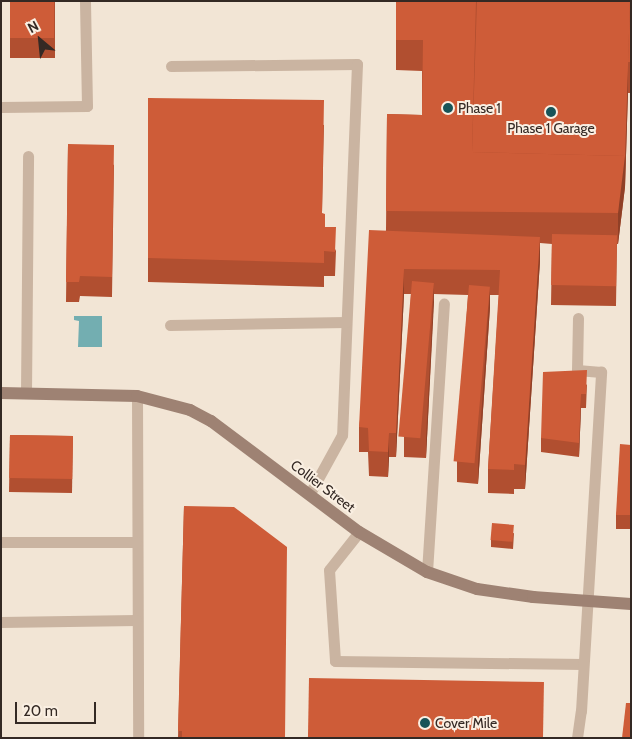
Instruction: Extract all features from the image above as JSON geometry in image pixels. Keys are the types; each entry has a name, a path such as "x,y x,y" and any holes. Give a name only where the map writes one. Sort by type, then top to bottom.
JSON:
{"street":[{"name":"Collier Street","path":"1,393 137,396 190,410 211,421 359,532 426,572 477,589 631,604"}],"lane":[{"path":"1,106 87,106 85,1"},
{"path":"171,66 357,64 342,435 309,494"},
{"path":"26,393 28,156"},
{"path":"426,572 444,304"},
{"path":"577,738 588,601 600,372 577,370 578,318"},
{"path":"170,325 346,322"},
{"path":"137,396 136,620 138,738"},
{"path":"359,532 329,570 335,661 583,664"},
{"path":"1,542 136,542"},
{"path":"1,622 136,620"}],"water":[{"path":"74,316 102,316 102,347 78,347 79,321 74,320"}],"building":[{"path":"10,1 54,1 54,38 10,38"},
{"name":"Phase 1","path":"396,1 476,1 472,152 625,156 618,213 386,211 387,114 422,115 423,40 396,40"},
{"name":"Phase 1 Garage","path":"477,1 630,1 625,162 625,156 472,152"},
{"path":"630,1 631,62 628,62"},
{"path":"148,98 324,100 322,213 325,214 325,227 336,227 335,252 324,251 324,263 148,258"},
{"path":"68,144 114,145 112,277 80,276 79,282 66,282"},
{"path":"369,230 540,237 525,465 514,464 514,470 488,469 500,270 404,269 396,433 389,433 388,452 369,451 368,428 359,427"},
{"path":"552,234 617,235 616,286 551,285"},
{"path":"412,281 434,283 420,438 398,436"},
{"path":"469,285 490,287 474,463 454,461"},
{"path":"587,370 586,394 581,394 579,443 541,438 543,372"},
{"path":"10,435 73,436 72,479 9,478"},
{"path":"620,444 631,445 631,515 616,515"},
{"path":"184,506 234,507 287,547 285,738 182,738 182,731 178,731"},
{"path":"492,523 514,525 512,542 491,540"},
{"path":"309,678 544,682 543,738 308,738"},
{"path":"626,703 631,703 631,738 622,738"}],"place":[{"name":"Phase 1","path":"448,108"},
{"name":"Phase 1 Garage","path":"551,112"},
{"name":"Cover Mile","path":"425,723"}]}
